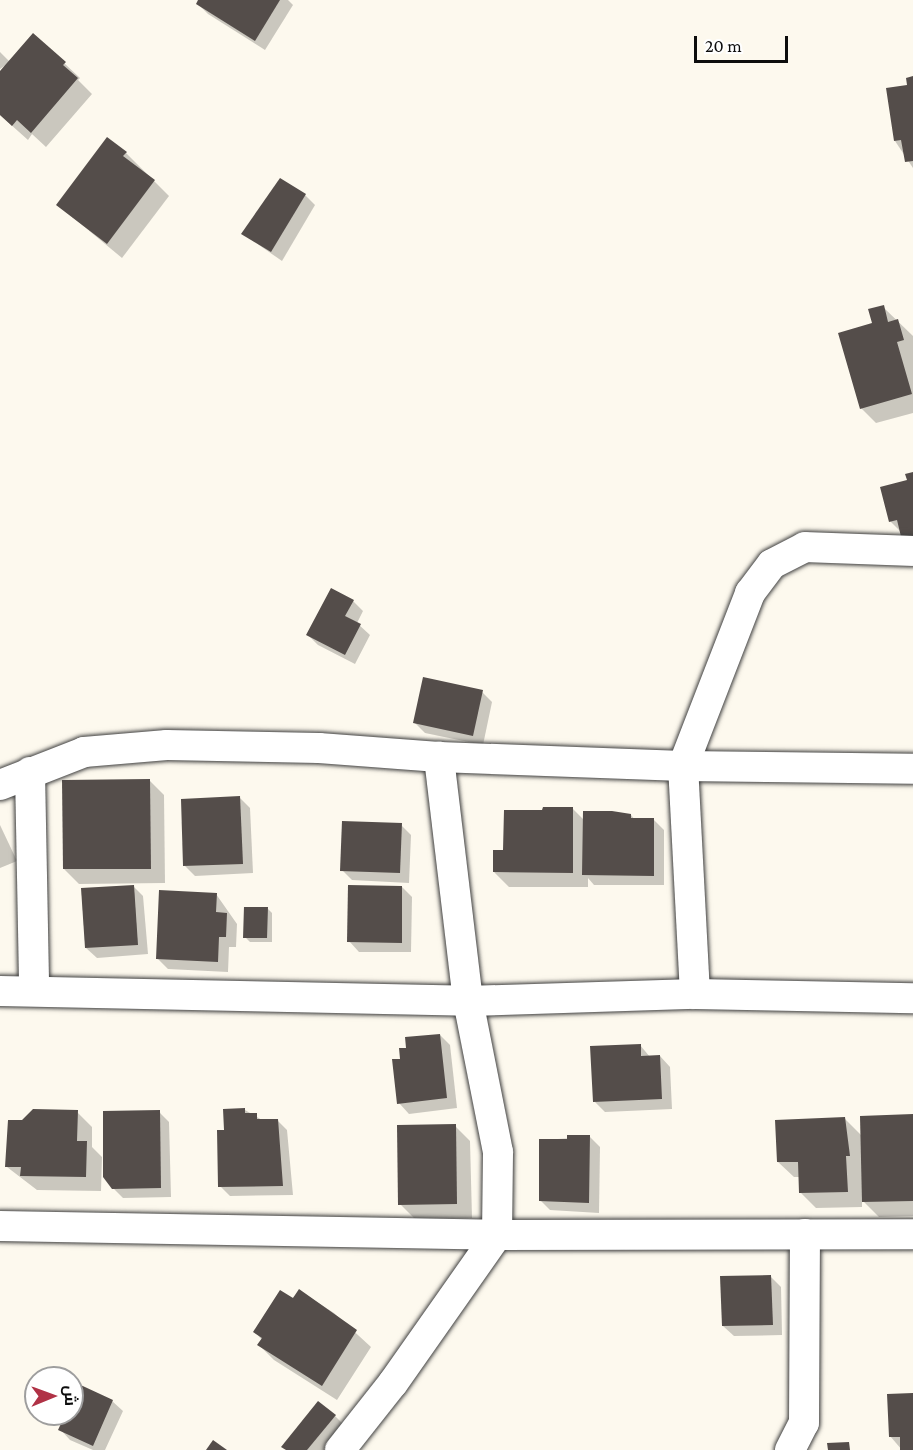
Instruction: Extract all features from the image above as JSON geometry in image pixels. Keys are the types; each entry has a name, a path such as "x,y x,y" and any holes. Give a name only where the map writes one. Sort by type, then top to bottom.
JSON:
{"street":[{"path":"695,994 683,766 750,593 772,564 805,547 913,552"},
{"path":"0,785 84,752 167,745 319,748 439,758 683,766 913,769"},
{"path":"339,1450 393,1383 497,1235 498,1152 468,1001 439,758"},
{"path":"30,772 34,990"},
{"path":"0,991 468,1001 695,994 913,998"},
{"path":"0,1226 497,1235 913,1234"},
{"path":"790,1450 804,1423 805,1234"}],"building":[{"path":"198,0 280,0 255,41 196,4"},
{"path":"33,33 66,62 63,65 78,78 31,133 17,120 12,126 0,115 0,71"},
{"path":"913,76 913,161 905,162 901,140 894,141 886,88 907,85 906,78"},
{"path":"107,137 127,152 123,156 155,180 107,244 56,205"},
{"path":"280,178 306,194 271,252 241,234"},
{"path":"884,305 888,322 898,319 904,340 897,342 912,394 860,409 838,333 872,323 868,309"},
{"path":"913,472 913,542 903,545 897,520 889,522 880,487 907,480 905,474"},
{"path":"331,588 354,600 345,616 361,624 345,655 306,635"},
{"path":"423,677 483,690 473,736 413,723"},
{"path":"150,779 151,869 63,869 62,780"},
{"path":"240,796 243,864 183,866 181,799"},
{"path":"543,807 573,807 573,873 493,872 493,850 503,850 504,810 542,810"},
{"path":"583,811 612,811 631,814 631,818 654,818 654,876 582,875"},
{"path":"342,821 402,823 400,873 340,871"},
{"path":"134,885 138,945 85,948 81,888"},
{"path":"348,885 402,886 402,943 347,942"},
{"path":"159,890 217,893 216,912 227,913 226,937 219,937 218,962 156,959"},
{"path":"244,907 268,907 267,938 243,938"},
{"path":"440,1034 447,1098 397,1104 392,1059 400,1059 399,1048 406,1048 405,1037"},
{"path":"641,1044 641,1056 660,1055 662,1099 593,1102 590,1046"},
{"path":"245,1108 245,1113 257,1113 257,1119 278,1119 283,1186 218,1187 217,1130 224,1130 223,1109"},
{"path":"33,1109 78,1110 77,1141 87,1141 86,1177 20,1176 21,1167 5,1167 8,1120 22,1120"},
{"path":"160,1110 161,1188 112,1189 103,1177 103,1111"},
{"path":"913,1114 913,1201 862,1202 860,1116"},
{"path":"845,1117 850,1156 846,1156 848,1192 799,1193 798,1162 777,1162 775,1120"},
{"path":"456,1124 457,1204 398,1205 397,1125"},
{"path":"567,1135 590,1135 589,1203 539,1201 539,1139 567,1139"},
{"path":"771,1275 773,1325 722,1326 720,1276"},
{"path":"299,1289 357,1330 322,1386 257,1345 262,1338 253,1332 280,1290 293,1298"},
{"path":"84,1387 113,1400 93,1446 58,1430 60,1426 84,1426"},
{"path":"913,1393 913,1450 900,1450 900,1437 889,1437 887,1394"},
{"path":"318,1401 336,1415 307,1450 286,1450 281,1447"},
{"path":"213,1440 227,1450 206,1450"},
{"path":"849,1442 850,1450 828,1450 827,1443"}]}
